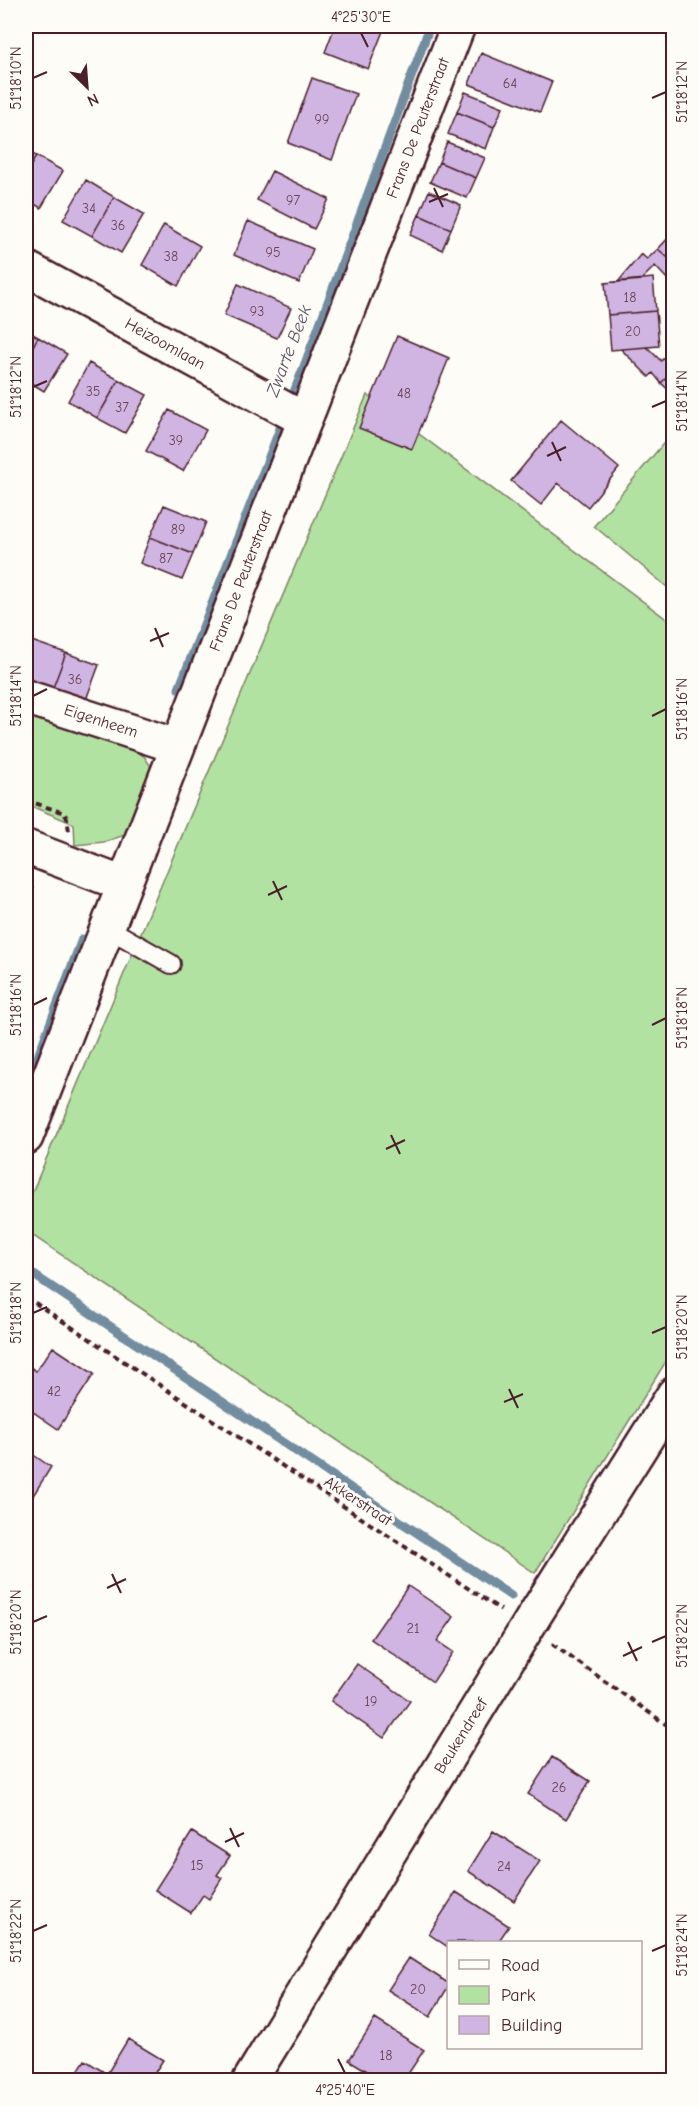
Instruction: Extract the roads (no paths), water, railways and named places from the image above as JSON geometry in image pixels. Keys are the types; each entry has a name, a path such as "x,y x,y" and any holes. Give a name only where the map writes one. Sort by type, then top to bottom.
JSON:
{"street":[{"name":"Frans De Peuterstraat","path":"26,1137 176,746 458,26"},
{"name":"Heizoomlaan","path":"26,268 305,420"},
{"name":"Eigenheem","path":"26,696 176,746"},
{"path":"26,847 123,884"},
{"name":"Beukendreef","path":"250,2080 527,1628 674,1394"}],"lane":[{"path":"106,927 171,964"}],"waterway":[{"name":"Zwarte Beek","path":"179,689 305,364 430,26"},
{"name":"Zwarte Beek","path":"26,1088 82,939"},
{"path":"34,1275 511,1596"}]}
